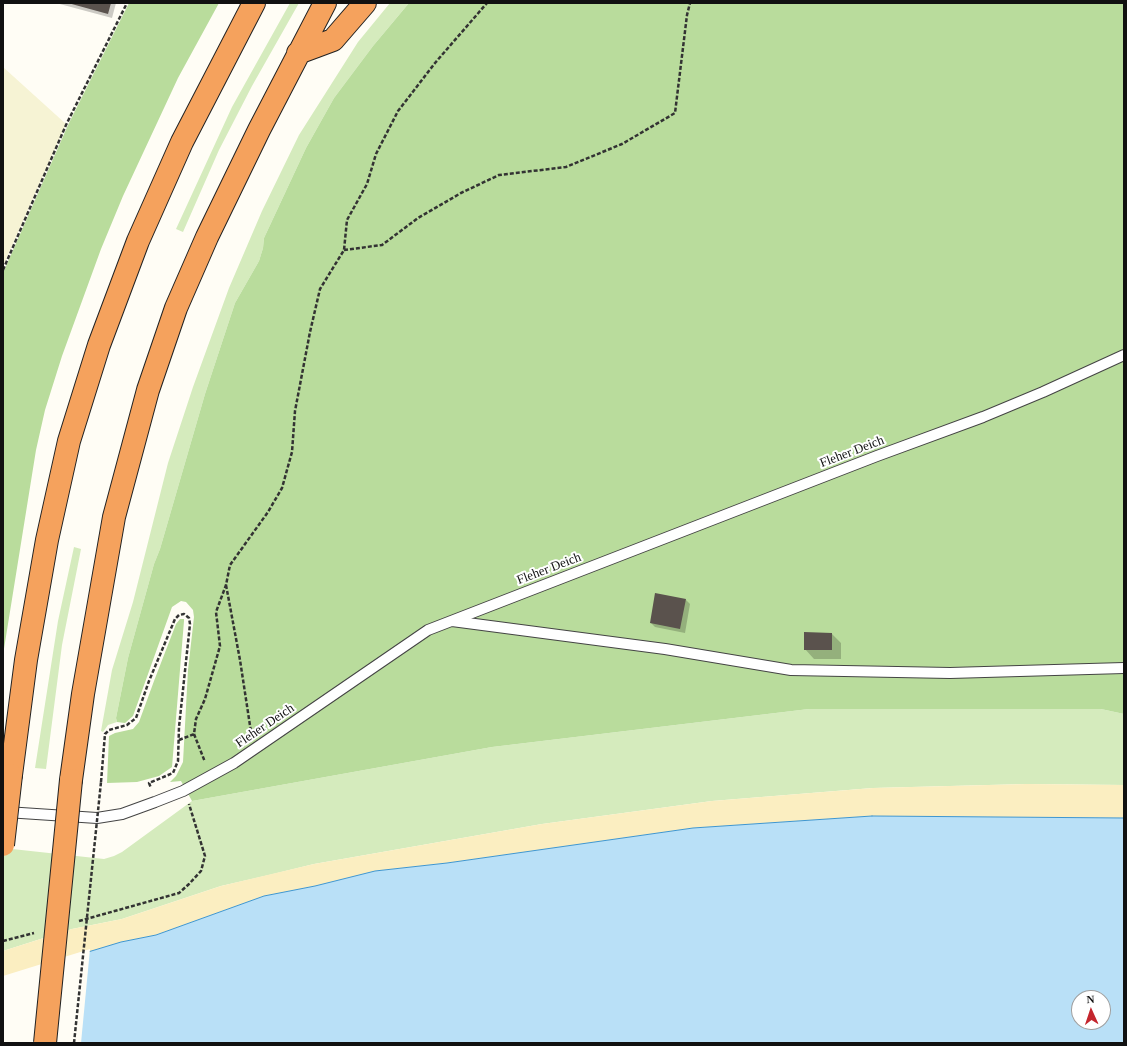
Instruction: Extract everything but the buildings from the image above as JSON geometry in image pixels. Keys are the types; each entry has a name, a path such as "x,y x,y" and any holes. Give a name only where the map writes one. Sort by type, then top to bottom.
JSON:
{"highway":[{"path":"3,845 10,774 27,652 47,540 70,441 99,345 138,241 182,142 254,3"},
{"path":"227,56 263,3"},
{"path":"45,1043 71,780 83,694 114,517 148,390 176,308 207,237 298,53 325,3"},
{"path":"298,53 333,40 365,3"}],"lane":[{"name":"Fleher Deich","path":"3,812 97,818 122,814 155,802 210,777 253,750 428,630 983,417 1043,392 1124,355"},
{"path":"450,621 665,649 791,670 950,673 1124,668"}],"path":[{"path":"3,270 66,125 127,3"},
{"path":"210,777 194,734 196,719 205,699 220,646 216,612 226,585 230,565 268,512 282,488 292,452 295,411 301,372 320,290 344,250 347,220 367,184 376,154 398,111 435,62 487,3"},
{"path":"344,250 382,245 418,218 461,193 499,175 566,167 622,144 675,112 687,15 690,3"},
{"path":"226,585 240,660 253,750"},
{"path":"74,1043 105,734 109,730 127,725 136,718 149,681 175,619 179,615 184,614 189,618 190,624 176,768 173,773 149,783 155,802"},
{"path":"178,740 194,734"},
{"path":"72,923 179,893 189,884 201,871 205,856 189,803"},
{"path":"3,941 41,931"}],"shaded area":[{"path":"3,67 66,124 3,266"}],"green space":[{"path":"129,3 219,3 178,78 123,196 101,249 62,356 45,410 36,450 3,655 3,273 68,125"},
{"path":"290,3 299,3 252,86 219,150 183,232 176,229 232,107"},
{"path":"390,3 409,3 373,46 334,98 306,148 264,238 259,261 235,303 205,394 160,549 154,564 128,658 116,718 117,722 108,725 103,732 101,731 112,670 133,602 168,463 193,387 229,288 262,211 299,135 358,42"},
{"path":"409,3 1124,3 1124,714 1101,709 809,709 492,747 192,801 181,781 170,782 176,776 183,762 188,670 194,617 193,610 186,602 181,601 172,607 133,716 125,723 117,722 116,718 128,658 154,564 160,549 205,394 235,303 259,261 264,238 306,148 334,98 373,46"},
{"path":"74,547 81,549 62,645 46,769 35,768 58,621"},
{"path":"180,619 184,619 184,621 172,767 159,776 137,782 107,783 109,736 133,729 139,722 176,624"},
{"path":"809,709 1101,709 1124,714 1124,785 1027,784 873,788 712,801 542,824 314,864 221,886 122,919 72,929 3,951 3,848 104,859 122,852 192,801 492,747"}],"sand":[{"path":"1027,784 1124,785 1124,818 872,816 693,828 447,863 375,871 315,886 264,896 156,935 121,942 3,978 3,951 72,929 122,919 221,886 314,864 542,824 712,801 873,788"}],"water":[{"path":"872,816 1124,818 1124,1043 3,1043 88,952 121,942 156,935 264,896 315,886 375,871 447,863 693,828"}],"pier":[{"path":"90,949 81,1043 3,1043 3,976"}]}
